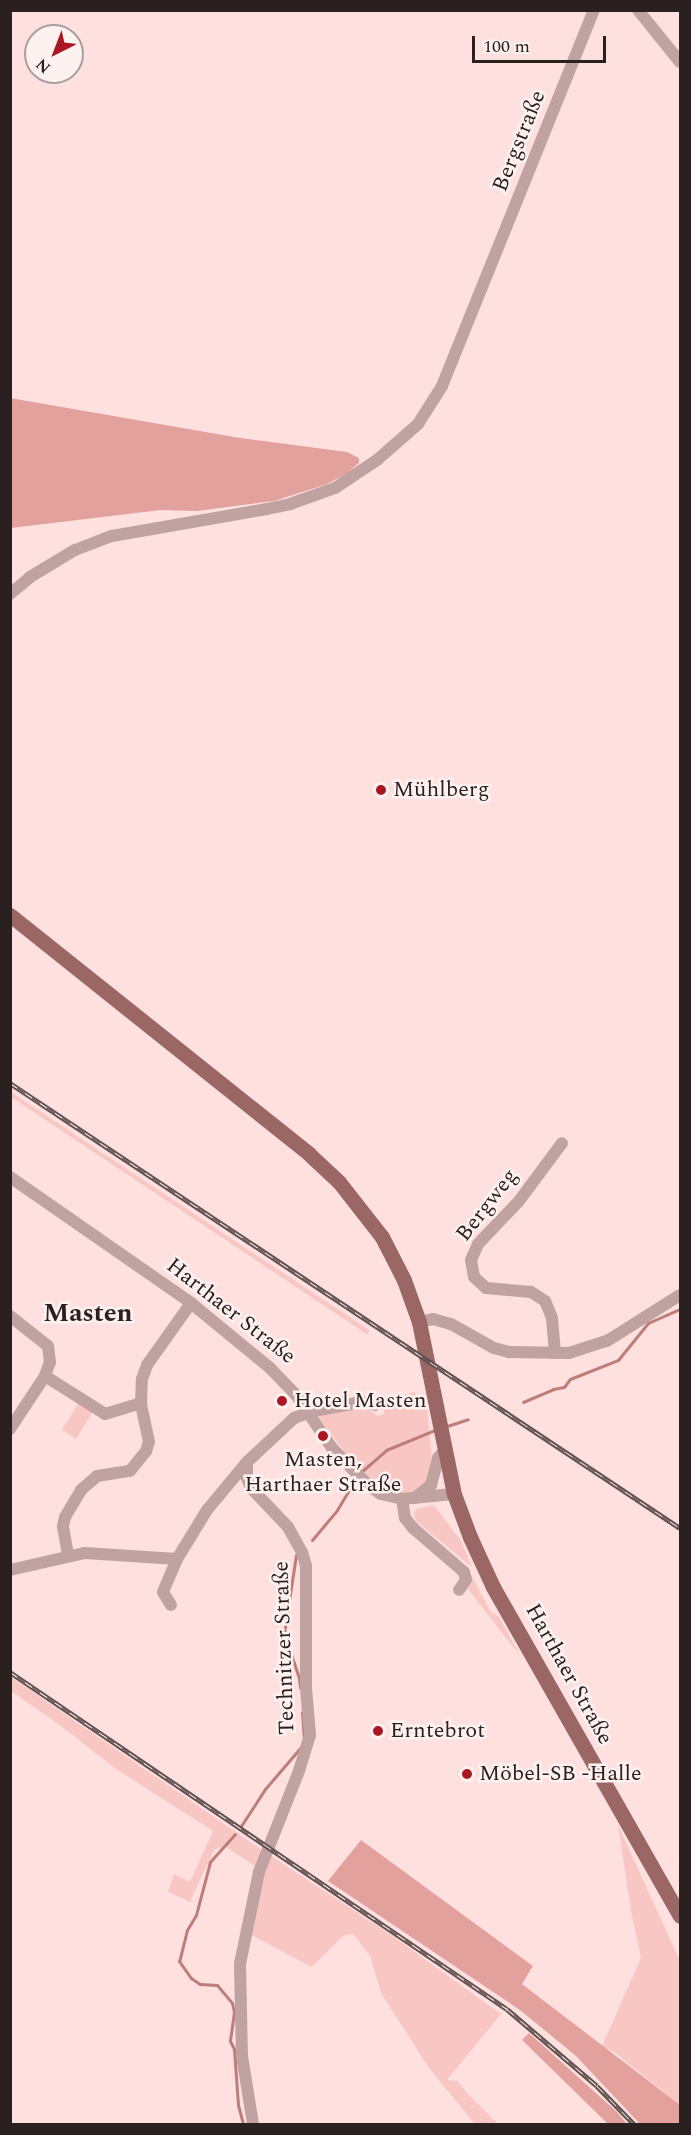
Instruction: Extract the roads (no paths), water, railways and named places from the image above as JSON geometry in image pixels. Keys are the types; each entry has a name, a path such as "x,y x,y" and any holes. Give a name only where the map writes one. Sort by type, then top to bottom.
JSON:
{"main road":[{"name":"Harthaer Straße","path":"10,915 294,1142 339,1182 382,1237 404,1280 419,1322 454,1494 470,1537 494,1587 681,1917"}],"street":[{"name":"Bergstraße","path":"10,594 45,567 75,549 104,539 160,526 290,504 335,488 357,475 410,431 432,406 594,10"},
{"path":"638,10 681,62"},
{"name":"Bergweg","path":"555,1353 552,1318 545,1301 531,1292 486,1288 474,1277 471,1260 478,1244 519,1201 562,1143"},
{"name":"Harthaer Straße","path":"10,1177 191,1303 270,1368 296,1395 306,1413 358,1476 381,1494 408,1499 454,1494"},
{"path":"419,1322 434,1319 451,1324 494,1348 509,1352 569,1353 607,1341 681,1295"},
{"path":"68,1556 63,1526 65,1517 81,1490 97,1476 130,1471 146,1451 148,1432 140,1390 147,1365 191,1303"},
{"path":"10,1316 48,1346 50,1362 45,1376 10,1429"},
{"path":"45,1376 105,1414 141,1403"},
{"path":"171,1605 163,1592 177,1559 207,1510 247,1462 294,1418 306,1413 362,1402 375,1405"},
{"path":"441,1437 431,1485 408,1499 405,1518 413,1528 464,1572 466,1580 459,1590"},
{"name":"Technitzer Straße","path":"247,1462 247,1478 251,1488 288,1527 302,1552 306,1566 306,1688 310,1735 303,1761 267,1849 252,1897 240,1964 242,2056 253,2124"},
{"path":"10,1570 85,1553 177,1559"}],"waterway":[{"path":"523,1402 553,1389 564,1387 570,1379 618,1360 648,1323 680,1309"},
{"path":"444,1427 468,1419"},
{"path":"361,1472 386,1450 435,1430"},
{"path":"312,1540 337,1510 357,1477"},
{"path":"296,1555 284,1633 299,1678 300,1688"},
{"path":"302,1712 304,1739"},
{"path":"241,1826 265,1789 301,1747"},
{"path":"235,1834 210,1862 196,1915 187,1930 179,1961 191,1978 200,1984 217,1985 232,2003 234,2012 230,2041 234,2049 238,2105 243,2124"}],"railway":[{"path":"10,1083 680,1528"},
{"path":"10,1672 507,2009 597,2086 634,2124"}],"place":[{"name":"Mühlberg","path":"381,790"},
{"name":"Hotel Masten","path":"282,1401"},
{"name":"Masten, Harthaer Straße","path":"323,1436"},
{"name":"Erntebrot","path":"378,1731"},
{"name":"Möbel-SB -Halle","path":"467,1774"}],"district":[{"name":"Masten","path":"88,1314"}]}
